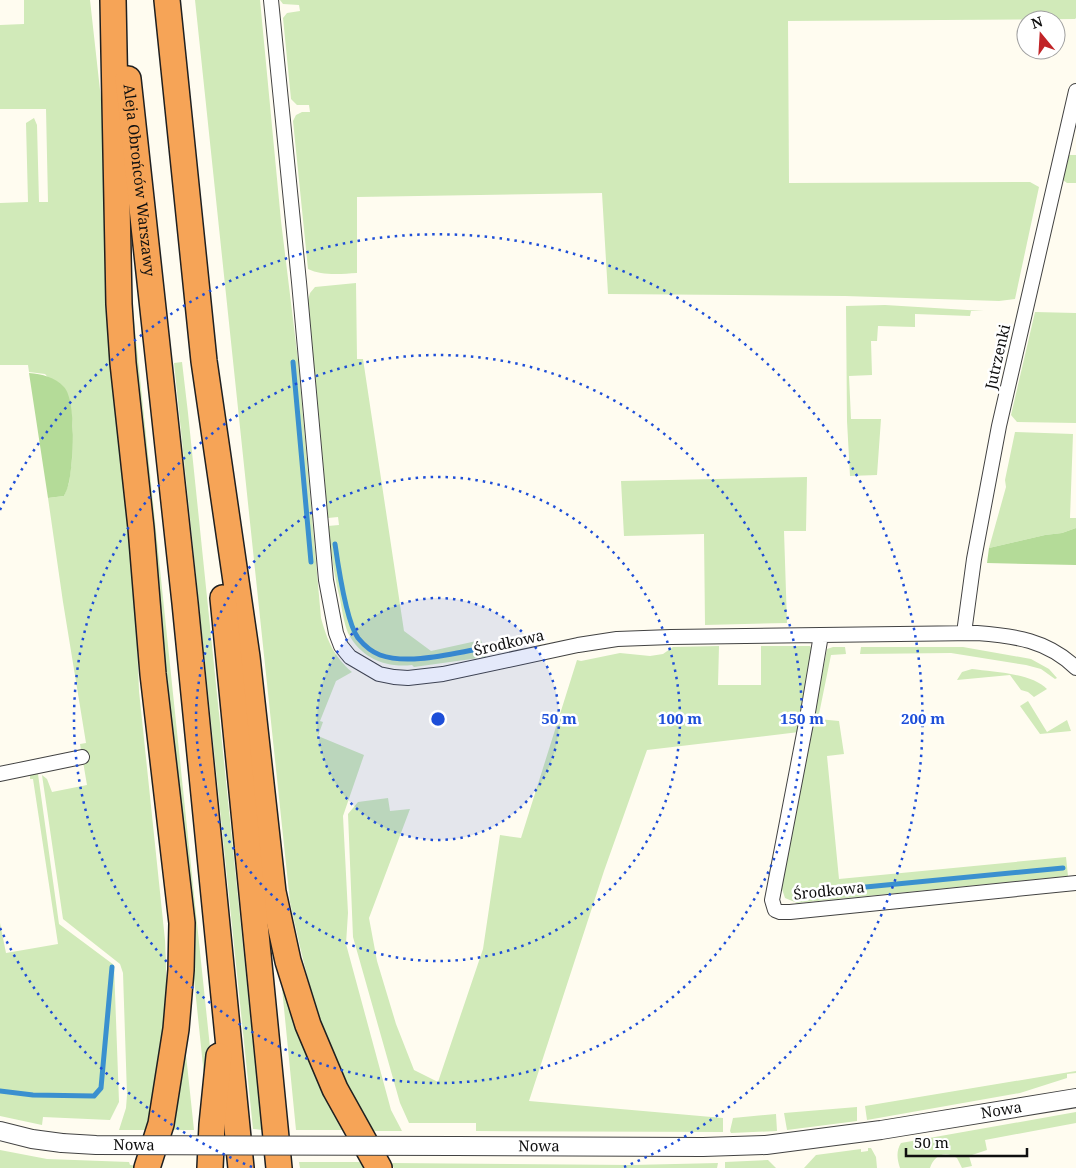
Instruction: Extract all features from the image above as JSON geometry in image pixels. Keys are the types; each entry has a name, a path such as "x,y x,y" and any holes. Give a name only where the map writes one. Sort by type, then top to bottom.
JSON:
{"highway":[{"path":"113,0 116,217 122,353 143,545 153,674 182,923 181,970 174,1046 160,1124 147,1168"},
{"name":"Aleja Obrońców Warszawy","path":"118,0 131,100 224,988"},
{"path":"167,0 205,368 228,659 279,1168"},
{"path":"205,368 248,657 273,892 288,961 322,1062 379,1168"},
{"path":"210,1168 224,988"},
{"path":"224,988 241,1168"}],"street":[{"name":"Środkowa","path":"271,0 326,580 336,633 350,657 378,674 408,678 443,674 609,640 671,637 964,633 1011,636 1032,641 1061,655 1076,668"},
{"name":"Jutrzenki","path":"964,633 974,559 999,426 1076,91"},
{"name":"Środkowa","path":"821,635 772,900 775,910 790,912 1076,883"},
{"path":"0,774 82,757"},
{"name":"Nowa","path":"0,1132 62,1143 106,1145 710,1147 766,1145 881,1130 1076,1098"}],"green space":[{"path":"24,0 90,0 105,135 133,547 139,691 166,953 164,1034 147,1130 119,1130 126,1108 127,1095 123,973 120,964 63,919 42,775 47,779 52,792 87,785 80,744 86,743 48,498 64,496 69,483 73,427 70,403 45,374 29,372 28,365 0,365 0,203 28,202 26,123 34,118 37,125 39,202 48,202 46,109 0,109 0,25 24,24"},
{"path":"195,0 260,0 281,221 298,360 321,618 332,648 340,660 352,672 336,681 320,721 323,722 318,736 364,755 343,816 348,913 346,944 391,1110 402,1131 372,1131 346,1084 318,1013 305,969 290,902"},
{"path":"280,0 1076,0 1076,18 1066,19 1066,10 1016,10 1016,19 788,21 789,183 1030,182 1039,187 1015,299 999,301 845,296 608,294 602,193 357,197 357,273 325,274 308,269 293,121 296,115 302,112 310,112 309,105 297,105 291,99 283,18 287,13 300,11 299,5 283,4"},
{"path":"1069,155 1076,155 1076,183 1067,183 1063,180"},
{"path":"128,263 211,1057 206,1095 146,513"},
{"path":"356,283 357,359 363,359 404,631 431,651 481,640 486,657 414,667 412,665 392,665 367,655 353,642 348,633 334,572 328,526 339,525 338,517 328,518 308,300 310,293 315,287"},
{"path":"885,305 984,311 971,311 970,316 915,314 915,327 878,326 877,341 871,341 872,375 849,376 851,419 881,419 877,475 850,476 847,421 846,306"},
{"path":"1035,312 1076,313 1076,423 1017,422 1011,415"},
{"path":"182,362 262,1130 253,1129 174,363"},
{"path":"29,373 52,378 64,387 68,394 71,405 73,448 69,482 64,496 48,498"},
{"path":"1015,432 1073,434 1070,518 1076,518 1076,528 1062,533 989,548 1006,487 1005,480"},
{"path":"807,477 806,531 784,531 787,623 705,625 704,534 624,536 621,481"},
{"path":"1076,528 1076,565 987,563 989,548 1062,533"},
{"path":"719,646 718,685 761,685 761,646 810,646 812,649 799,732 647,750 604,871 529,1101 723,1118 723,1132 476,1131 476,1123 409,1123 400,1103 353,937 348,814 358,802 388,798 390,811 410,809 369,918 377,961 396,1024 414,1070 438,1082 483,949 500,835 521,838 577,660 581,661 620,653 650,656 663,654 673,647"},
{"path":"845,647 846,654 831,655 818,719 839,721 844,754 827,756 839,879 1066,857 1068,876 797,903 785,898 781,886 827,649"},
{"path":"861,647 963,647 1031,659 1049,669 1057,678 1055,679 1041,669 1026,665 951,653 860,654"},
{"path":"972,669 1022,676 1047,689 1034,697 1028,692 1021,690 1010,675 957,680 962,672"},
{"path":"1028,701 1047,732 1067,720 1071,731 1040,734 1020,706"},
{"path":"30,774 38,774 59,924 114,965 119,1102 110,1120 43,1117 42,1125 0,1116 0,923 6,953 58,944 33,779 30,779"},
{"path":"285,987 316,1076 342,1130 296,1130 282,988"},
{"path":"184,1036 194,1130 164,1130"},
{"path":"1076,1071 1076,1073 1067,1074 1067,1078 1020,1093 867,1120 865,1106"},
{"path":"857,1107 857,1121 787,1130 784,1113"},
{"path":"1076,1112 1076,1123 985,1140 987,1150 969,1156 972,1166 962,1168 957,1158 944,1154 934,1160 930,1168 900,1168 898,1149 901,1143"},
{"path":"776,1114 777,1131 731,1133 730,1131 733,1118"},
{"path":"868,1148 871,1148 876,1157 877,1168 804,1168 816,1155 861,1149 861,1152 868,1151"},
{"path":"0,1150 47,1159 129,1162 130,1165 137,1166 136,1168 0,1168"},
{"path":"768,1160 776,1168 725,1168 725,1162"},
{"path":"299,1162 362,1162 366,1168 300,1168"},
{"path":"391,1163 632,1165 718,1163 717,1168 394,1168"}],"waterway":[{"path":"293,362 311,562"},
{"path":"335,544 350,620 358,638 371,650 391,658 416,659 479,649"},
{"path":"845,889 1063,868"},
{"path":"0,1091 33,1095 94,1096 101,1088 112,967"}]}
